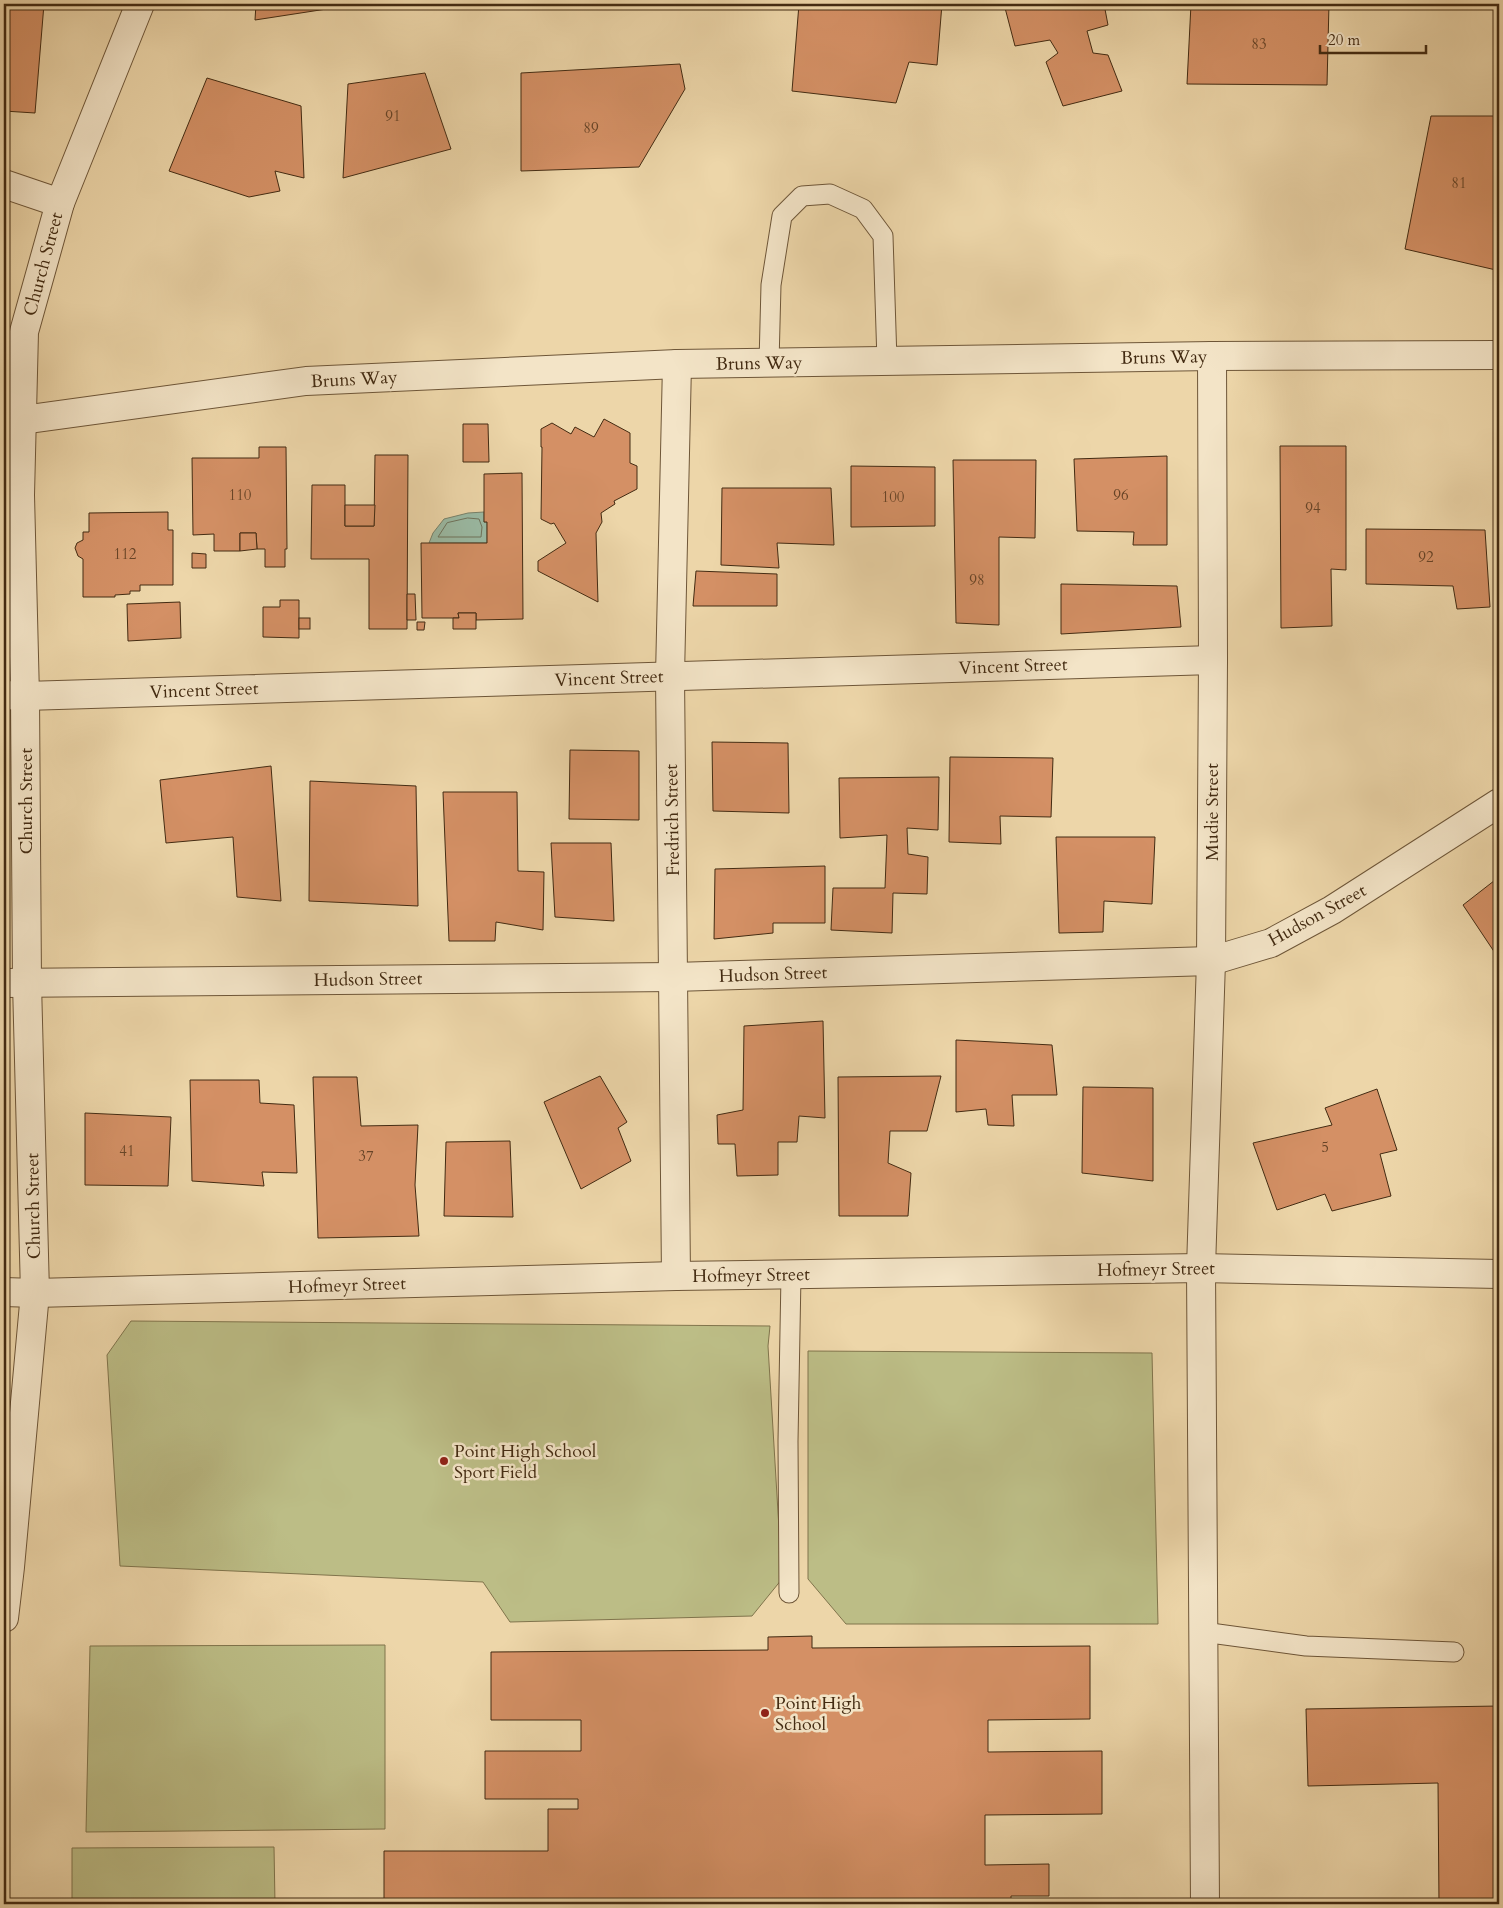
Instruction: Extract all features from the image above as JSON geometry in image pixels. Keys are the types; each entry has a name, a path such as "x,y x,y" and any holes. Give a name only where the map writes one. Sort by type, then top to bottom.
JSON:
{"street":[{"name":"Church Street","path":"4,1618 35,1293 15,983 12,493 22,420 24,332 60,203 140,4"},
{"path":"4,184 60,203"},
{"name":"Bruns Way","path":"22,420 306,381 678,364 1212,356 1499,355"},
{"name":"Mudie Street","path":"1205,1904 1202,1268 1211,961 1213,660 1212,356"},
{"name":"Fredrich Street","path":"676,1276 670,676 678,364"},
{"name":"Vincent Street","path":"14,695 1213,660"},
{"name":"Hudson Street","path":"15,983 674,977 1211,961 1271,943 1323,915 1499,803"},
{"name":"Hofmeyr Street","path":"4,1292 35,1293 676,1276 1202,1268 1499,1274"}],"lane":[{"path":"769,363 770,285 782,216 802,196 830,194 863,209 883,236 887,361"},
{"path":"789,1593 788,1441 791,1275"},
{"path":"1204,1632 1306,1646 1454,1652"}],"green space":[{"name":"Point High School Sport Field","path":"131,1321 770,1326 768,1346 782,1579 752,1616 510,1622 483,1582 120,1566 107,1355"},
{"path":"808,1351 1152,1353 1158,1624 846,1624 808,1579"},
{"path":"385,1645 385,1829 86,1832 90,1646"},
{"path":"274,1847 275,1904 72,1904 72,1848"}],"water":[{"path":"484,512 484,522 487,522 487,543 429,543 433,533 444,519 468,513"}],"building":[{"path":"4,4 44,4 35,113 4,111"},
{"path":"256,4 347,4 346,6 255,20"},
{"path":"799,4 942,4 937,65 909,62 896,103 792,91"},
{"path":"1004,4 1104,4 1108,25 1087,31 1093,53 1108,55 1122,91 1063,106 1046,62 1058,53 1050,40 1015,46"},
{"path":"1191,4 1329,4 1327,85 1187,84"},
{"path":"680,64 685,89 639,167 521,171 521,73"},
{"path":"425,73 451,149 343,178 348,84"},
{"path":"207,78 301,106 304,178 275,171 280,191 249,197 169,171"},
{"path":"1431,116 1499,116 1499,259 1496,270 1405,249"},
{"path":"604,419 630,433 630,463 637,466 637,489 614,501 615,504 601,513 602,522 596,533 598,602 538,571 538,561 566,543 554,523 551,524 541,519 541,429 552,423 571,434 575,427 594,437"},
{"path":"463,424 488,424 489,462 463,462"},
{"path":"1280,446 1346,446 1346,570 1331,569 1332,626 1281,628"},
{"path":"259,447 286,447 287,549 285,549 285,567 265,567 265,549 257,549 256,533 240,533 240,551 214,551 214,534 193,535 192,458 259,458"},
{"path":"375,455 408,455 407,629 369,629 369,559 311,559 312,485 345,485 345,526 374,526"},
{"path":"1167,456 1167,545 1133,545 1134,532 1077,531 1074,459"},
{"path":"953,460 1036,460 1035,538 999,537 999,625 956,623"},
{"path":"851,466 935,467 935,526 851,527"},
{"path":"522,473 523,619 476,620 476,613 458,613 459,618 422,618 421,543 487,543 487,522 484,522 484,474"},
{"path":"722,488 831,488 834,545 777,543 779,568 721,565"},
{"path":"345,505 375,505 374,526 345,526"},
{"path":"168,512 168,530 173,530 173,585 140,585 140,591 130,591 130,594 115,595 115,597 83,597 83,559 78,556 75,548 77,543 83,540 83,532 89,532 89,513"},
{"path":"1366,529 1485,530 1490,607 1457,609 1453,586 1366,584"},
{"path":"240,533 256,533 257,549 240,551"},
{"path":"192,553 206,554 206,568 192,568"},
{"path":"696,571 777,574 777,606 693,606"},
{"path":"1061,584 1177,586 1181,627 1061,634"},
{"path":"407,594 415,594 416,620 407,620"},
{"path":"280,600 299,600 299,638 263,637 263,607 280,607"},
{"path":"180,602 181,638 128,641 127,604"},
{"path":"458,613 476,613 476,629 453,629 453,618 459,618"},
{"path":"299,618 310,618 310,629 299,629"},
{"path":"417,622 425,622 424,630 417,630"},
{"path":"712,742 788,743 789,813 713,811"},
{"path":"570,750 639,751 639,820 569,819"},
{"path":"950,757 1053,758 1051,817 1000,816 1001,844 949,842"},
{"path":"271,766 281,901 237,897 233,837 166,843 160,780"},
{"path":"939,777 938,830 907,828 908,854 928,857 927,894 893,893 892,933 831,930 833,888 885,888 887,835 840,838 839,778"},
{"path":"310,781 416,786 418,906 309,901"},
{"path":"443,792 517,792 518,871 544,872 543,930 496,922 495,941 449,941"},
{"path":"1056,837 1155,837 1152,904 1104,901 1103,932 1059,933"},
{"path":"551,843 611,843 614,921 555,917"},
{"path":"825,866 825,923 773,923 773,933 714,939 715,869"},
{"path":"1499,877 1499,959 1463,905"},
{"path":"823,1021 825,1118 799,1116 797,1142 778,1142 778,1175 737,1176 735,1144 718,1144 717,1115 743,1110 744,1026"},
{"path":"956,1040 1052,1045 1057,1095 1012,1095 1014,1126 988,1125 986,1109 956,1112"},
{"path":"600,1076 627,1122 618,1128 631,1161 581,1189 544,1102"},
{"path":"941,1076 927,1131 890,1131 888,1163 911,1173 908,1216 839,1216 838,1077"},
{"path":"313,1077 357,1077 361,1126 418,1125 415,1185 419,1236 318,1238"},
{"path":"190,1080 259,1080 260,1103 294,1105 297,1173 262,1172 264,1186 192,1181"},
{"path":"1083,1087 1153,1088 1153,1181 1082,1173"},
{"path":"1377,1089 1397,1150 1380,1154 1391,1196 1332,1211 1325,1194 1277,1210 1253,1143 1332,1125 1325,1108"},
{"path":"85,1113 171,1117 168,1186 85,1185"},
{"path":"510,1141 513,1217 444,1216 446,1142"},
{"path":"812,1636 812,1648 1090,1646 1090,1719 988,1720 988,1752 1102,1751 1102,1814 985,1815 985,1865 1049,1864 1049,1896 1011,1896 1011,1904 384,1904 384,1851 548,1851 548,1809 578,1809 578,1799 485,1799 485,1751 581,1751 581,1720 491,1720 491,1652 768,1650 768,1637"},
{"path":"1499,1706 1499,1904 1439,1904 1438,1783 1308,1786 1306,1709"}],"place":[{"name":"Point High School Sport Field","path":"444,1461"},
{"name":"Point High School","path":"765,1713"}]}
